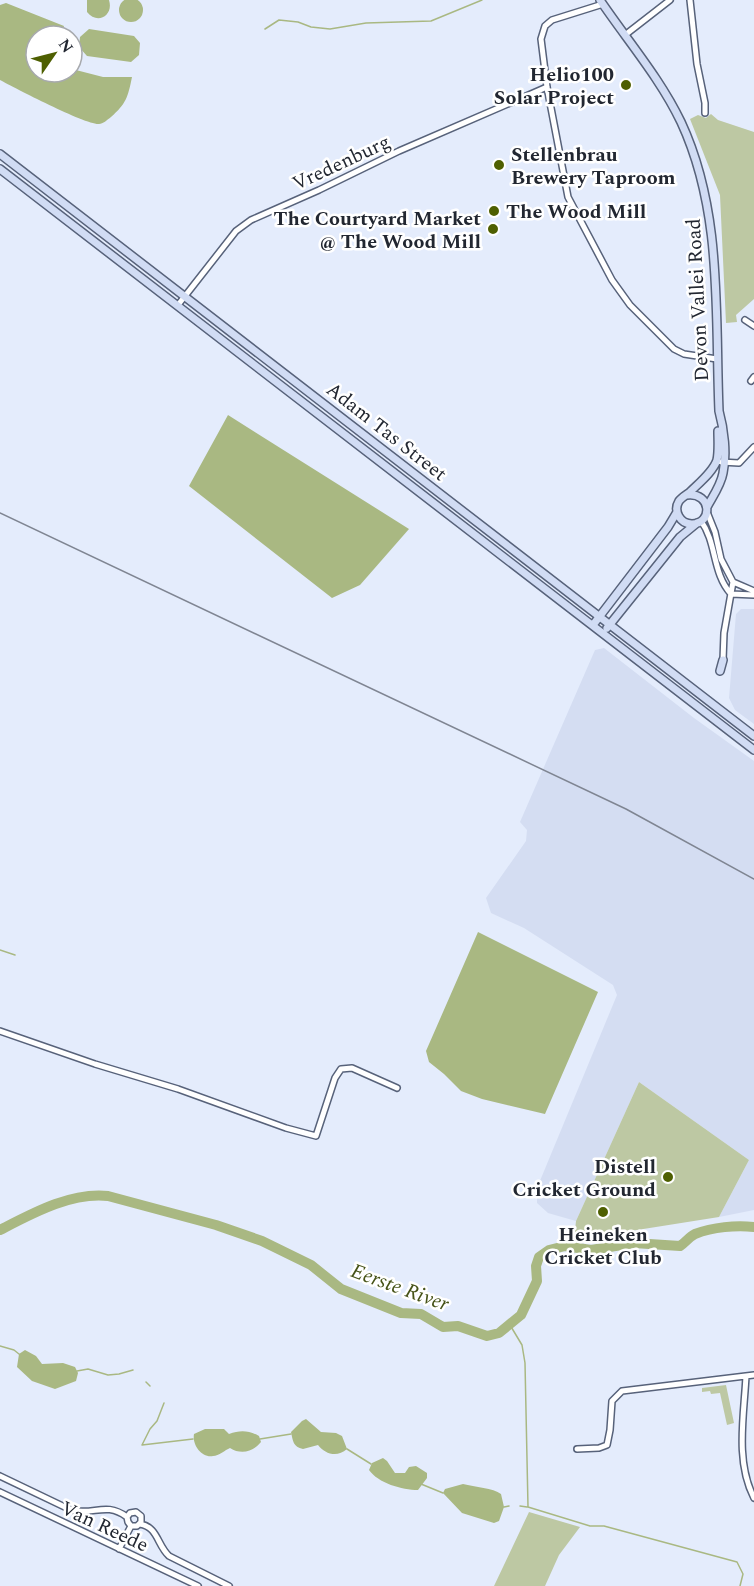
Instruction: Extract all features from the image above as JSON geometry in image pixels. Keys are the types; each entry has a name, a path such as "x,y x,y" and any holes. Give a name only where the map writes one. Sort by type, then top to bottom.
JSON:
{"main road":[{"name":"Devon Vallei Road","path":"602,2 672,105 698,164 712,234 719,411 722,421 720,462 723,474 707,509"},
{"name":"Adam Tas Street","path":"0,154 754,736"},
{"name":"Adam Tas Street","path":"0,169 754,750"},
{"path":"592,625 668,527 677,512 679,501 720,462"},
{"path":"603,634 680,537 699,522 707,509 702,498 697,495 687,495"},
{"path":"677,512 682,521 692,524 699,522"},
{"path":"720,671 723,660"}],"street":[{"path":"625,35 670,0"},
{"path":"690,0 705,113"},
{"path":"602,2 552,20 544,26 541,39 547,87 570,201 620,294 674,349 684,354 717,359"},
{"name":"Vredenburg","path":"178,305 236,231 251,220 399,151 547,87"},
{"path":"745,320 754,326"},
{"path":"720,462 741,462 754,447"},
{"path":"707,509 721,559 733,582 754,593"},
{"path":"699,522 711,540 719,574 731,594"},
{"path":"723,660 724,633 733,582"},
{"path":"731,594 754,593"},
{"path":"0,1031 95,1064 178,1089 286,1128 316,1136 340,1069 352,1068 397,1088"},
{"path":"577,1449 599,1448 607,1445 612,1401 622,1391 754,1375"},
{"path":"746,1377 741,1438 748,1483 754,1498"},
{"path":"0,1476 71,1510 84,1512 111,1508 127,1517 131,1526"},
{"name":"Van Reede","path":"0,1492 198,1586"},
{"path":"127,1517 132,1512 138,1512 142,1518 140,1524"},
{"path":"131,1526 147,1525 154,1530 169,1556 229,1586"},
{"path":"119,1549 131,1526"}],"shaded area":[{"path":"131,-2 140,1 143,10 140,19 131,22 122,19 119,10 122,1"},
{"path":"87,0 109,0 110,6 107,14 100,18 91,16 87,12"},
{"path":"6,3 59,24 24,24 24,84 84,84 84,72 103,77 132,77 126,100 120,108 106,121 99,124 92,123 0,80 0,5"},
{"path":"89,29 134,36 140,43 139,55 131,62 87,56 84,53 84,33"},
{"path":"711,114 718,120 754,132 754,299 736,315 737,322 726,323 720,195 690,119 698,115 706,118"},
{"path":"228,415 409,529 360,585 332,598 189,486"},
{"path":"741,609 754,609 754,724 735,710 729,698 736,614"},
{"path":"604,648 754,761 754,1210 719,1217 749,1160 639,1082 576,1221 548,1213 537,1203 537,1188 617,995 613,985 524,928 491,913 486,898 526,841 527,830 520,822 595,650"},
{"path":"478,932 598,992 545,1114 482,1099 461,1091 429,1062 426,1051"},
{"name":"Distell Cricket Ground","path":"639,1082 749,1160 719,1217 574,1240 576,1221"},
{"path":"25,1350 36,1356 42,1364 63,1363 75,1367 78,1373 76,1381 55,1389 32,1381 17,1367 19,1354"},
{"path":"726,1385 734,1423 727,1425 720,1393 702,1392 702,1388"},
{"path":"306,1419 321,1432 336,1433 342,1436 347,1449 335,1454 324,1451 318,1445 303,1449 297,1447 291,1432"},
{"path":"205,1429 224,1429 229,1434 240,1431 248,1432 259,1436 261,1442 247,1451 230,1448 217,1455 209,1456 201,1453 194,1442 194,1434"},
{"path":"383,1458 395,1473 405,1473 409,1467 416,1466 427,1473 427,1478 418,1490 405,1489 384,1482 369,1470 372,1463"},
{"path":"463,1484 501,1494 504,1507 499,1521 494,1523 462,1513 443,1493 445,1489"},
{"path":"529,1512 580,1527 559,1555 545,1586 494,1586"}],"waterway":[{"path":"265,29 279,20 330,29 366,23 431,21 482,0"},
{"path":"0,950 15,955"},
{"name":"Eerste River","path":"0,1230 52,1205 80,1197 108,1196 216,1225 262,1241 311,1265 341,1289 401,1313 421,1314 443,1327 458,1326 487,1336 499,1333 521,1315 537,1281 536,1266 539,1257 549,1250 565,1246 591,1250 634,1243 680,1246 695,1234 709,1230 732,1226 754,1227"},
{"path":"510,1325 522,1345 525,1363 528,1507 590,1526 604,1526 737,1562 743,1574 740,1586"},
{"path":"0,1346 19,1354"},
{"path":"77,1371 88,1369 108,1375 133,1370"},
{"path":"146,1382 150,1386"},
{"path":"164,1403 157,1421 142,1445 193,1439"},
{"path":"260,1439 291,1434"},
{"path":"347,1449 371,1464"},
{"path":"421,1484 443,1493"},
{"path":"504,1507 509,1506"},
{"path":"520,1506 527,1507"}],"railway":[{"path":"0,513 626,809 754,879"}],"place":[{"name":"Helio100 Solar Project","path":"626,85"},
{"name":"Stellenbrau Brewery Taproom","path":"499,165"},
{"name":"The Wood Mill","path":"494,211"},
{"name":"The Courtyard Market @ The Wood Mill","path":"493,229"},
{"name":"Distell Cricket Ground","path":"668,1177"},
{"name":"Heineken Cricket Club","path":"603,1212"}]}
